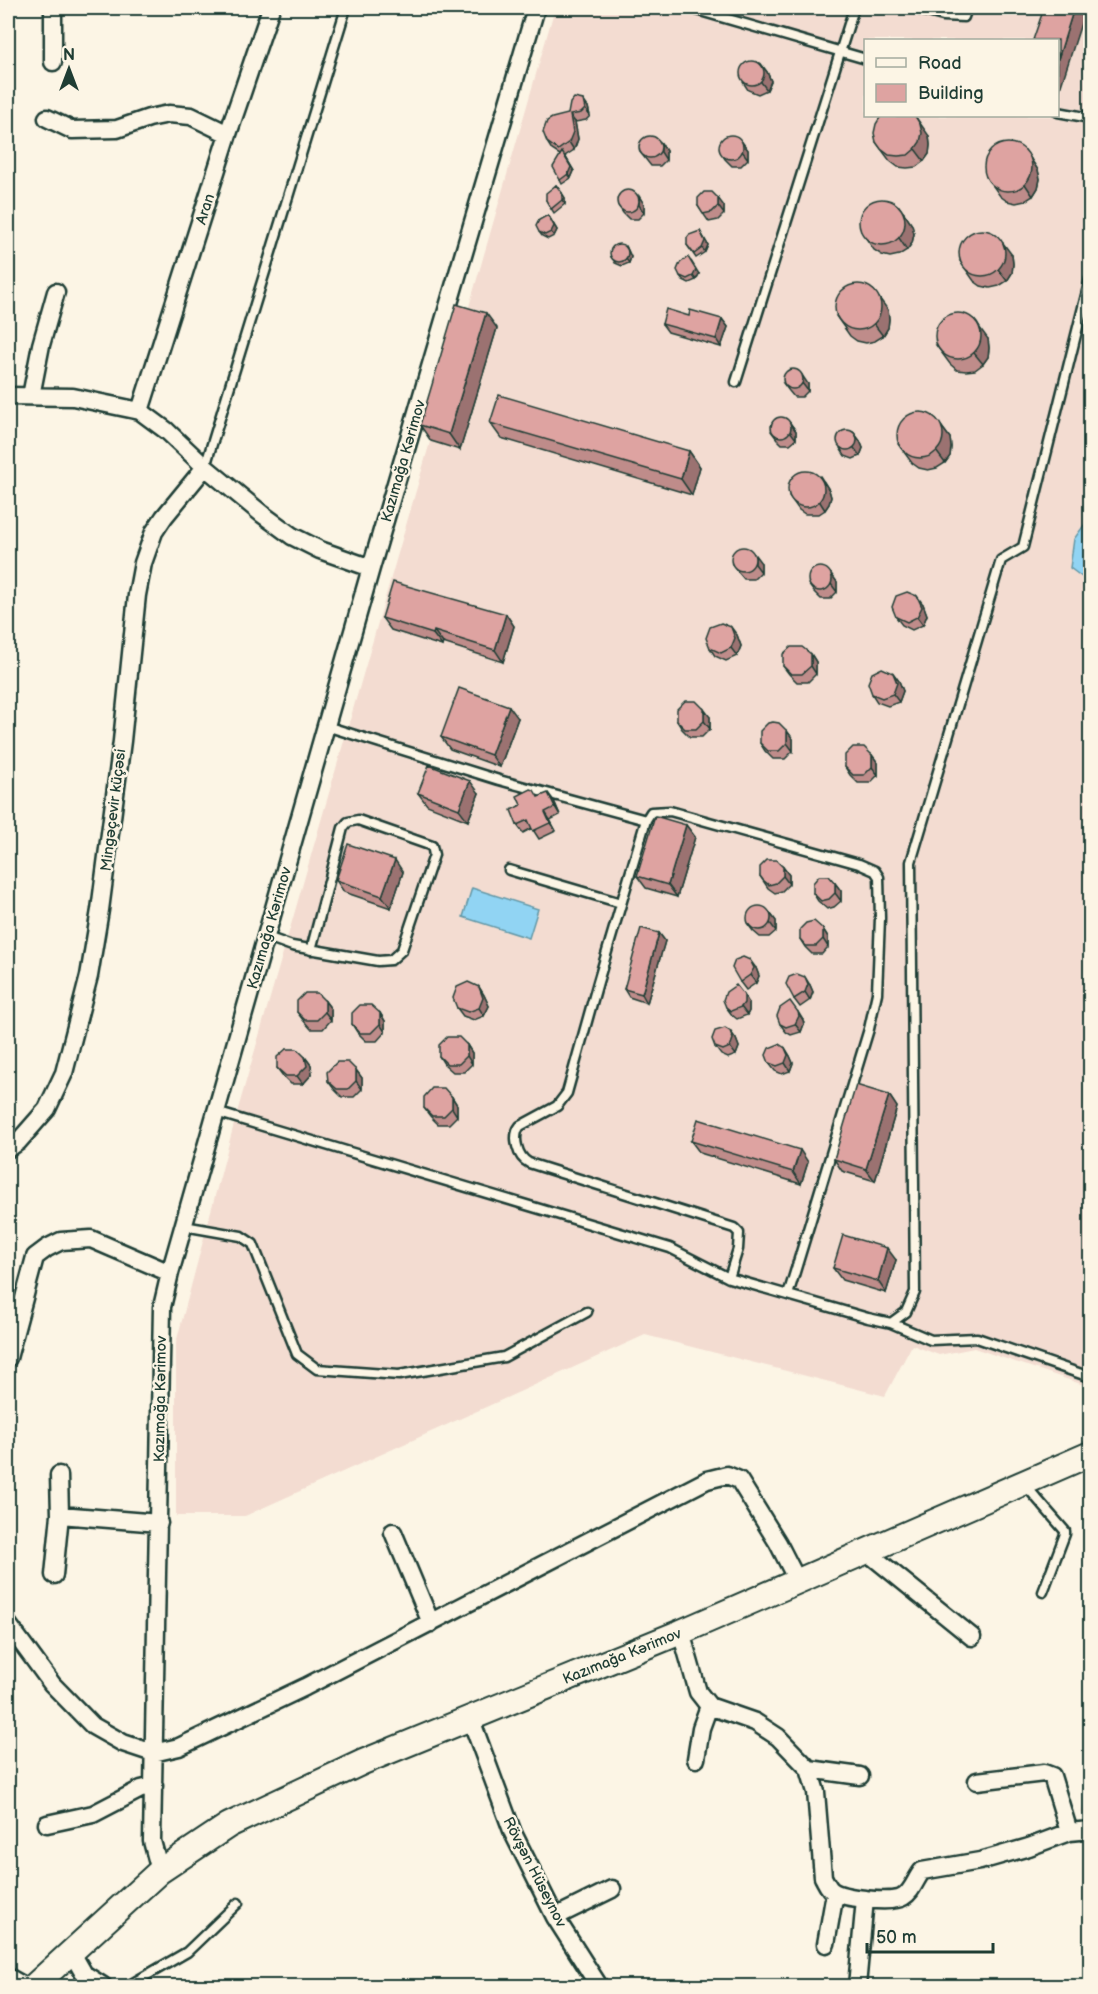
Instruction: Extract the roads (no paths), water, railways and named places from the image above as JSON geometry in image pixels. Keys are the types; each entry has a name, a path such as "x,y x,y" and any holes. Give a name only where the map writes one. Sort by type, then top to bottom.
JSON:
{"street":[{"path":"52,8 53,62"},
{"name":"Aran","path":"140,411 228,134 271,8"},
{"name":"Kazımağa Kərimov","path":"160,1871 152,1841 162,1307 371,568 536,8"},
{"path":"47,117 72,130 117,129 149,117 169,114 191,116 228,134"},
{"path":"32,396 41,345 56,292"},
{"path":"8,396 73,397 140,411 167,431 205,467 262,514 292,536 320,550 371,568"},
{"name":"Mingəçevir küçəsi","path":"8,1149 18,1142 47,1108 64,1073 89,976 100,910 122,741 137,595 143,563 154,532 205,467"},
{"path":"8,1358 35,1257 61,1240 91,1239 170,1273"},
{"name":"Kazımağa Kərimov","path":"34,1986 160,1871 229,1825 363,1762 681,1632 1090,1454"},
{"path":"54,1575 60,1515 59,1475"},
{"path":"8,1624 52,1684 93,1726 123,1743 153,1753 179,1747 305,1687 707,1480 727,1475 739,1480 798,1582"},
{"path":"60,1515 159,1523"},
{"path":"393,1532 431,1623"},
{"path":"867,1552 972,1637"},
{"path":"681,1632 698,1692 710,1706 755,1722 778,1737 809,1769 816,1792 824,1877 829,1889 835,1893 865,1899 896,1900 904,1897 910,1891 922,1871 981,1861 1069,1832 1090,1830"},
{"path":"696,1759 701,1728 710,1706"},
{"name":"Rövşən Hüseynov","path":"470,1718 513,1833 555,1917 599,1986"},
{"path":"809,1769 860,1776"},
{"path":"977,1781 1044,1773 1052,1776 1069,1832"},
{"path":"47,1824 93,1814 141,1789 154,1786"},
{"path":"555,1917 612,1889"},
{"path":"826,1944 835,1893"},
{"path":"857,1986 865,1899"},
{"path":"72,1953 84,1974 103,1986"},
{"path":"8,1977 24,1986"}],"lane":[{"path":"205,467 346,8"},
{"path":"690,8 864,58"},
{"path":"736,382 854,8"},
{"path":"913,8 943,16 964,17 967,8"},
{"path":"1059,112 1090,118"},
{"path":"891,1323 906,1312 915,1292 911,862 1001,560 1023,547 1090,279"},
{"path":"326,726 499,780 646,820"},
{"path":"729,1278 738,1249 739,1233 734,1228 523,1160 516,1131 520,1126 557,1106 567,1093 621,903 646,820 651,812 670,812 859,864 875,871 879,878 877,993 869,1029 788,1295"},
{"path":"267,937 311,950 378,961 391,960 402,950 434,855 432,846 358,820 348,822 343,828 311,950"},
{"path":"509,870 621,903"},
{"path":"216,1112 670,1248 729,1278 891,1323 931,1340 977,1338 1090,1377"},
{"path":"184,1226 242,1236 253,1244 297,1354 317,1369 399,1375 504,1357 587,1312"},
{"path":"1023,1483 1065,1531 1042,1592"},
{"path":"128,1986 187,1952 238,1903"}],"water":[{"path":"1090,517 1090,583 1070,568 1074,539"},
{"path":"472,888 538,909 529,938 463,917"}]}
